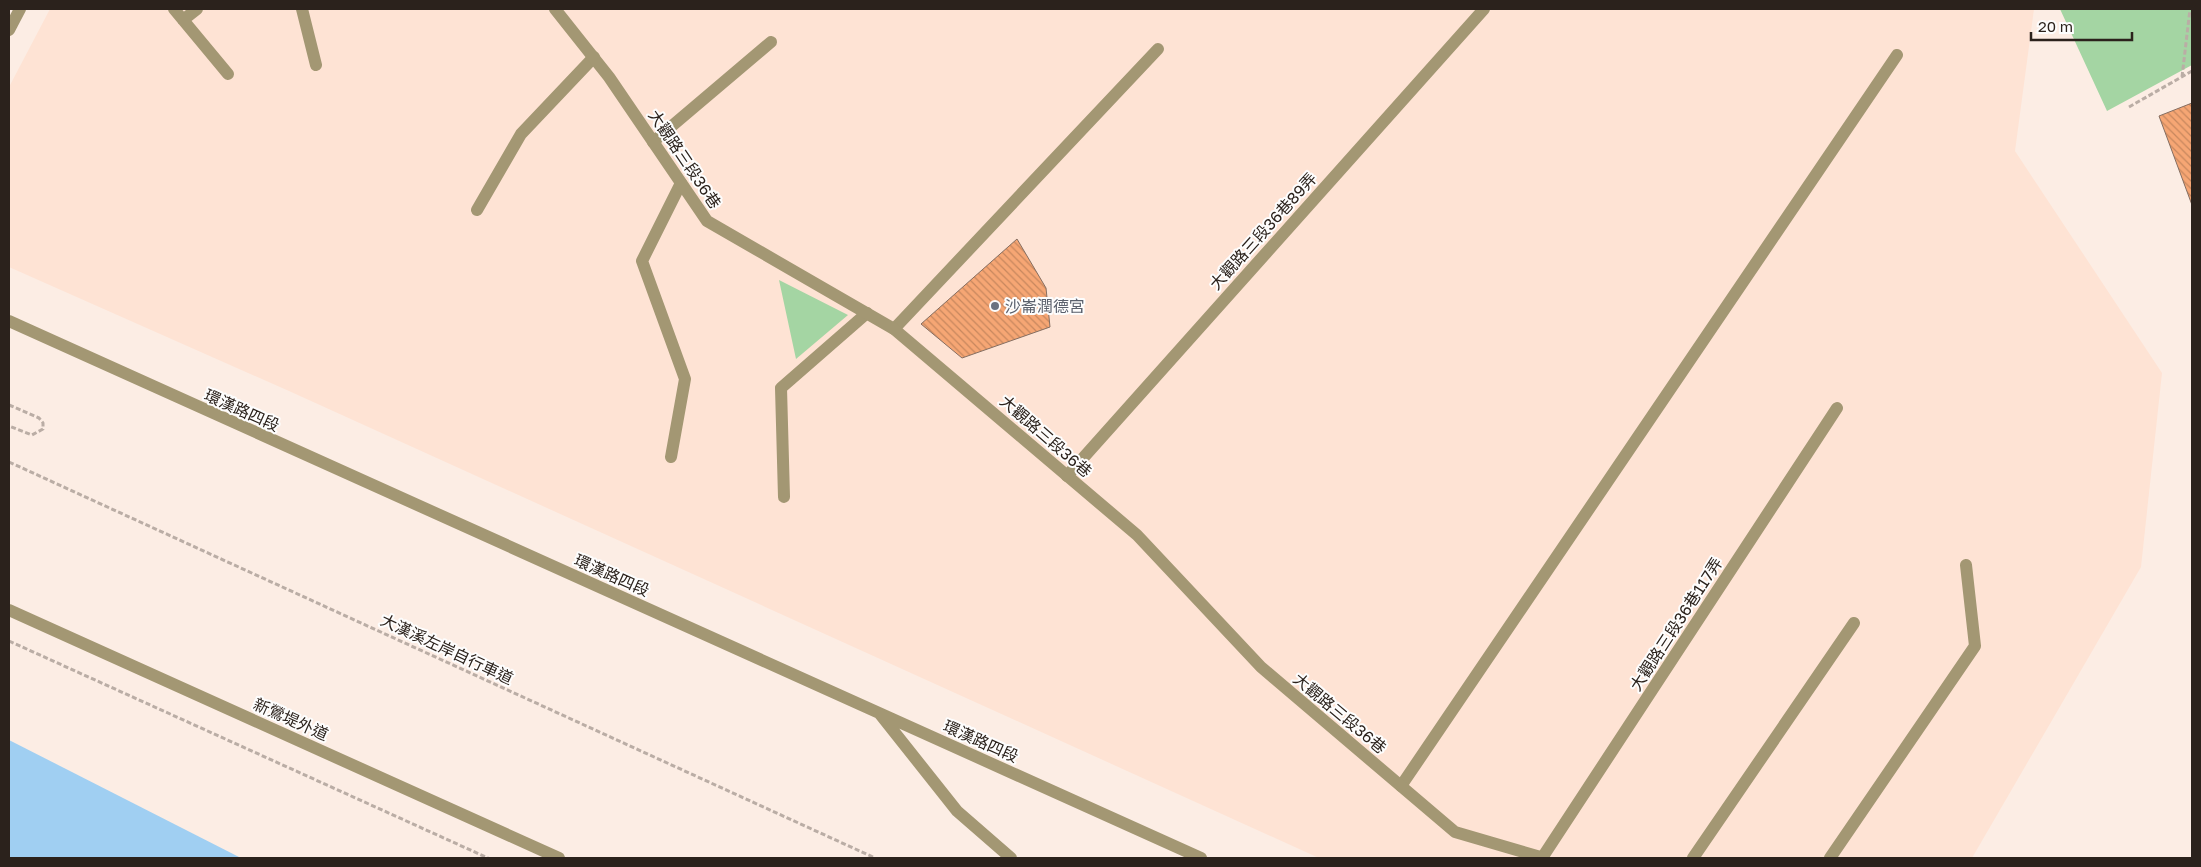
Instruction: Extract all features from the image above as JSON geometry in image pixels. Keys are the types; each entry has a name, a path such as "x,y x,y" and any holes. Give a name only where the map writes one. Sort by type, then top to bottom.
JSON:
{"street":[{"path":"9,23 20,9"},
{"path":"9,30 20,9"},
{"path":"174,9 228,74"},
{"path":"183,20 197,9"},
{"path":"302,9 316,65"},
{"name":"大觀路三段36巷","path":"555,9 609,76 706,221 894,329 1137,535 1261,667 1455,832 1543,858"},
{"name":"大觀路三段36巷89弄","path":"1067,476 1484,9"},
{"path":"653,142 770,42"},
{"path":"894,329 1158,50"},
{"path":"1401,786 1898,55"},
{"path":"477,210 521,134 594,57"},
{"path":"671,457 685,379 642,261 681,183"},
{"path":"784,497 781,388 867,313"},
{"name":"環漢路四段","path":"9,322 1201,858"},
{"name":"大觀路三段36巷117弄","path":"1543,858 1837,408"},
{"path":"1830,858 1975,646 1966,565"},
{"name":"新鶯堤外道","path":"9,610 560,858"},
{"path":"1693,858 1854,623"},
{"path":"878,712 957,811 1011,858"}],"path":[{"path":"2182,77 2190,9"},
{"path":"2129,107 2192,70"},
{"path":"9,405 39,418 43,423 43,430 32,436 9,426"},
{"name":"大漢溪左岸自行車道","path":"9,462 875,858"},
{"path":"9,641 488,858"}],"shaded area":[{"path":"50,9 2034,9 2015,151 2162,373 2141,567 1972,858 1319,858 289,391 9,267 9,87"}],"green space":[{"path":"2060,9 2192,9 2192,65 2107,111"},
{"path":"779,280 848,315 796,359"}],"water":[{"path":"9,740 241,858 9,858"}],"building":[{"path":"2192,103 2192,205 2159,116"},
{"name":"沙崙潤德宮","path":"1017,239 1046,288 1050,327 962,358 921,324"}],"place":[{"name":"沙崙潤德宮","path":"995,306"}]}
